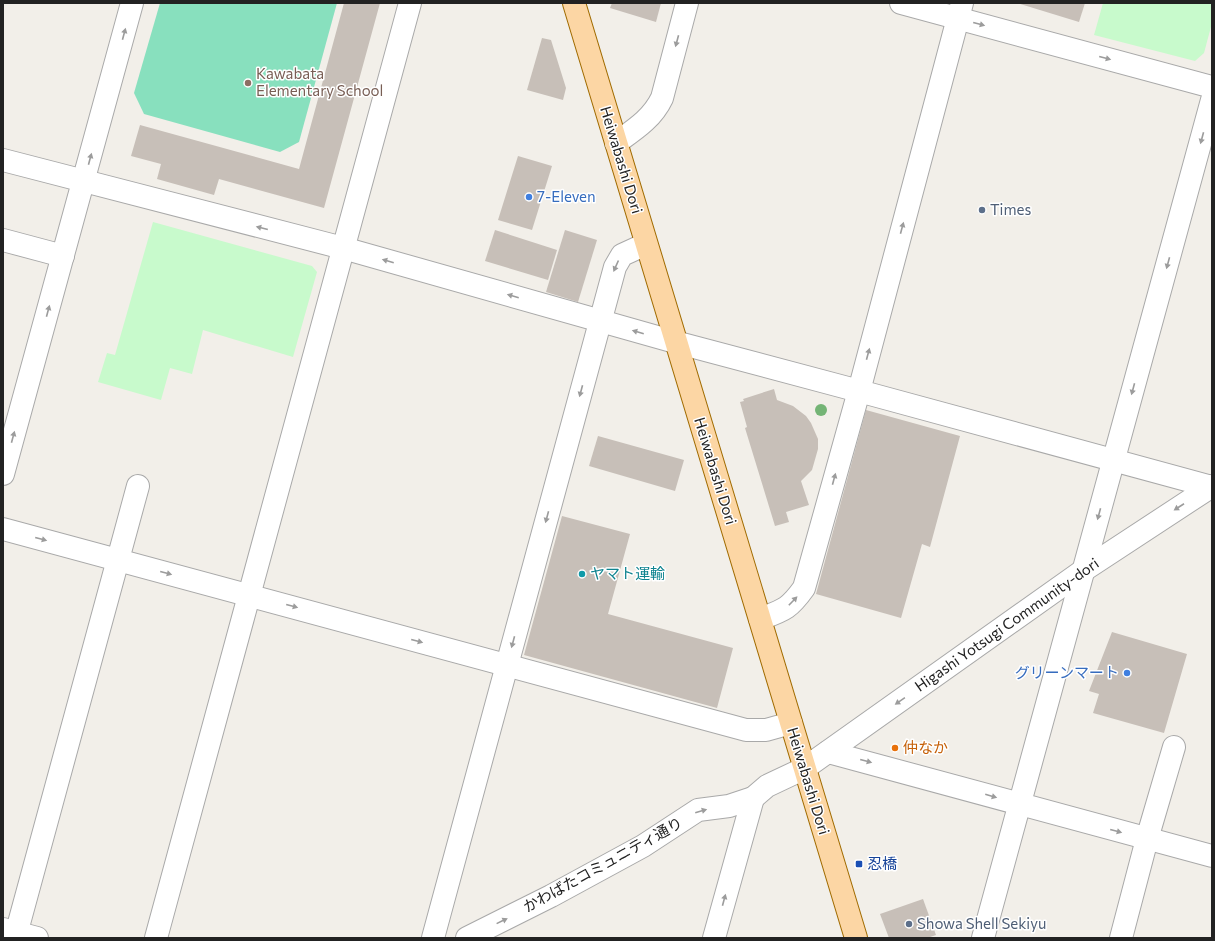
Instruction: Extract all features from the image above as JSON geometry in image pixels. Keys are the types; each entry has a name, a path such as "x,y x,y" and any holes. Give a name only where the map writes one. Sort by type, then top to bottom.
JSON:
{"main road":[{"name":"Heiwabashi Dori","path":"574,3 856,938"}],"street":[{"path":"3,474 132,3"},
{"path":"156,938 410,3"},
{"path":"616,143 637,128 657,109 662,98 687,3"},
{"path":"901,3 960,11 1212,87"},
{"path":"760,619 784,610 795,600 804,588 859,390 960,11"},
{"path":"983,938 1212,100"},
{"path":"3,160 343,248 676,342 1212,486"},
{"path":"3,240 63,256"},
{"path":"432,938 507,666 599,320 615,267 622,255 646,244"},
{"path":"18,934 138,486"},
{"name":"Higashi Yotsugi Community-dori","path":"805,768 1084,570 1212,486"},
{"path":"3,529 746,730 766,730 791,723"},
{"path":"1122,938 1147,839 1174,747"},
{"path":"828,752 1212,856"},
{"name":"かわばたコミュニティ通り","path":"466,938 551,896 643,846 698,810 729,806 753,798 767,786 805,768"},
{"path":"714,938 753,798"}],"green space":[{"path":"160,3 337,3 299,142 280,152 144,114 134,93"},
{"path":"1103,3 1212,3 1212,23 1204,53 1195,61 1094,35"},
{"path":"153,222 312,266 317,272 293,357 203,330 192,374 170,368 161,400 98,382 107,353 115,355"}],"building":[{"path":"344,3 380,3 324,208 219,179 214,195 157,179 161,164 131,156 140,125 299,169"},
{"path":"612,3 661,3 656,22 610,8"},
{"path":"1017,3 1085,3 1079,22"},
{"path":"542,38 551,40 566,88 563,100 527,90"},
{"path":"518,156 552,166 532,230 498,220"},
{"path":"495,230 557,250 548,280 485,261"},
{"path":"565,230 597,240 578,302 546,292"},
{"path":"774,389 777,400 793,406 806,416 818,439 818,449 812,470 801,481 809,505 786,512 789,522 775,526 745,428 747,427 740,402 744,401 743,399"},
{"path":"866,410 960,436 930,547 922,544 901,618 816,594"},
{"path":"598,436 684,460 675,491 589,466"},
{"name":"ヤマト運輸","path":"562,516 630,534 608,614 733,648 717,708 524,655"},
{"path":"1112,632 1187,654 1164,733 1093,713 1099,694 1089,691"},
{"path":"923,899 936,935 927,938 889,938 880,914"}],"place":[{"name":"Kawabata Elementary School","path":"248,83"},
{"name":"7-Eleven","path":"529,197"},
{"name":"Times","path":"982,210"},
{"name":"ヤマト運輸","path":"582,574"},
{"name":"グリーンマート","path":"1127,673"},
{"name":"仲なか","path":"895,748"},
{"name":"忍橋","path":"859,864"},
{"name":"Showa Shell Sekiyu","path":"909,924"}]}
